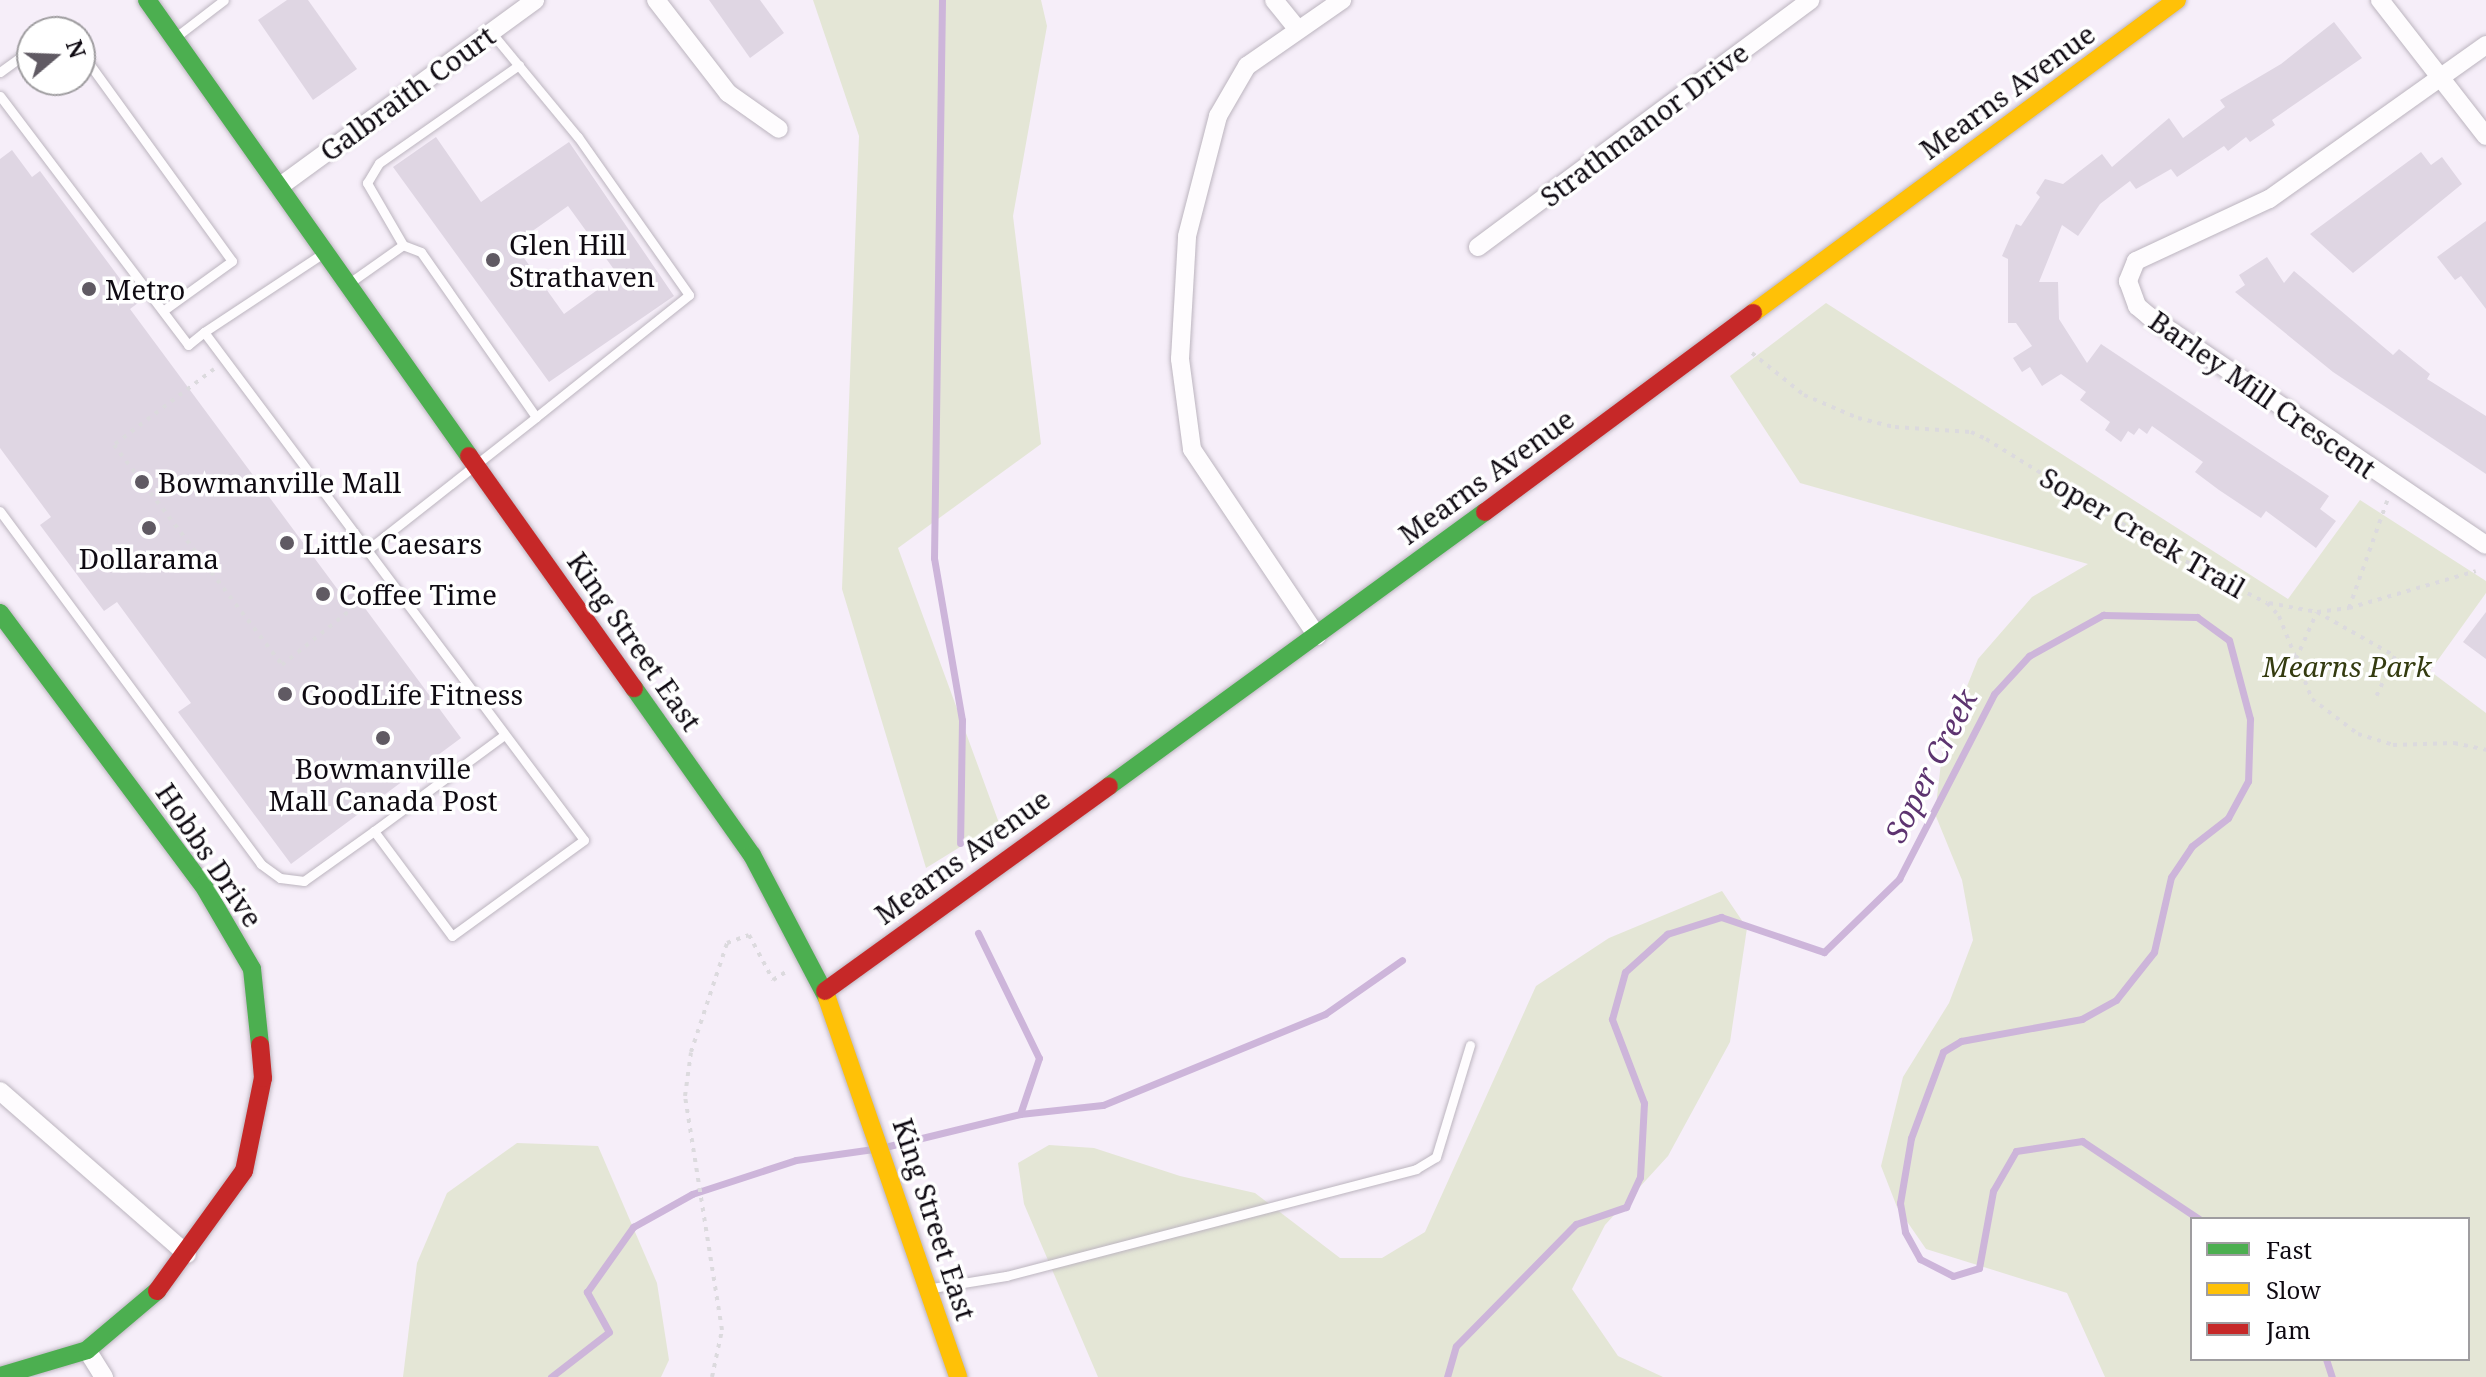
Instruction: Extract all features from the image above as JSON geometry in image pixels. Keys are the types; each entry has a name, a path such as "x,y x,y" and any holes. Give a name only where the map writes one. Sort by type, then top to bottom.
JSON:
{"street":[{"name":"King Street East","path":"147,0 323,253 752,855 825,991 868,1107 958,1377"},
{"name":"Galbraith Court","path":"279,187 535,0"},
{"path":"656,0 728,93 779,129"},
{"path":"1274,0 1297,28"},
{"path":"1317,636 1192,449 1180,359 1187,236 1218,116 1247,66 1297,28 1342,0"},
{"name":"Strathmanor Drive","path":"1478,247 1810,0"},
{"name":"Mearns Avenue","path":"825,991 1317,636 2177,0"},
{"path":"2380,0 2486,136"},
{"path":"2439,79 2486,45"},
{"name":"Barley Mill Crescent","path":"2439,79 2269,199 2136,261 2128,281 2137,306 2149,316 2486,545"},
{"name":"Hobbs Drive","path":"0,613 203,885 252,969 263,1078 244,1171 187,1254 154,1295 87,1350 0,1376"},
{"path":"0,1091 187,1254"},
{"path":"87,1350 104,1377"}],"lane":[{"path":"174,38 224,0"},
{"path":"366,551 478,467 689,295 578,137 491,32"},
{"path":"519,65 369,173 369,192 403,245 421,252 536,417"},
{"path":"96,73 232,261 164,310"},
{"path":"0,96 188,345 323,253"},
{"path":"346,285 403,245"},
{"path":"204,332 503,736 584,840 452,936 374,831"},
{"path":"0,511 261,864 280,878 304,881 503,736"},
{"path":"928,1288 1006,1276 1416,1169 1436,1157 1470,1045"}],"path":[{"name":"Soper Creek Trail","path":"1752,353 1804,395 1858,418 1895,427 1971,432 1986,439 2168,552 2267,603 2279,616 2296,665 2322,711 2358,734 2393,745 2454,743 2486,750"},
{"path":"225,360 114,445 282,665 387,580"},
{"path":"2349,608 2380,509 2398,488"},
{"path":"2267,603 2317,612 2349,608 2476,571"},
{"path":"2296,665 2300,643 2317,612"},
{"path":"2317,612 2395,656 2375,699"},
{"path":"712,1377 722,1330 685,1096 691,1052 727,943 749,935 773,980 806,960"}],"green space":[{"path":"813,0 1041,0 1047,26 1013,216 1041,444 898,548 999,823 926,868 842,589 859,136"},
{"name":"Mearns Park","path":"1826,303 2288,599 2360,500 2486,581 2486,593 2430,671 2486,713 2486,1377 2105,1377 2067,1293 1926,1249 1897,1207 1881,1166 1903,1077 1949,1003 1973,940 1962,880 1935,814 1943,746 1978,659 2032,597 2088,564 1800,483 1730,376"},
{"path":"1722,891 1747,928 1730,1042 1668,1156 1605,1225 1572,1289 1618,1356 1663,1377 1098,1377 1024,1204 1018,1163 1049,1145 1094,1148 1180,1176 1255,1193 1340,1258 1382,1258 1425,1232 1536,986 1609,938"},
{"path":"517,1143 598,1146 657,1283 669,1360 661,1377 403,1377 417,1263 447,1193"}],"building":[{"path":"287,0 308,0 357,69 313,100 258,20"},
{"path":"709,0 760,0 784,33 750,58"},
{"path":"2334,22 2362,58 2272,120 2275,125 2250,142 2246,137 2228,151 2224,146 2177,177 2171,169 2136,189 2130,181 2100,204 2078,236 2062,225 2039,282 2058,282 2059,319 2087,363 2101,344 2329,496 2320,509 2336,521 2316,548 2266,511 2261,518 2219,490 2195,472 2203,462 2152,426 2147,434 2139,428 2134,435 2128,431 2121,442 2105,430 2110,422 2080,400 2086,392 2061,374 2042,386 2030,367 2022,372 2013,358 2032,346 2016,323 2008,323 2008,259 2002,256 2016,224 2021,226 2040,197 2036,193 2045,179 2063,184 2102,154 2112,167 2169,118 2183,138 2225,107 2220,100 2281,64"},
{"name":"Glen Hill Strathaven","path":"436,137 481,202 569,142 674,296 549,382 393,167","holes":["568,206 618,275 564,314 514,244"]},
{"name":"Bowmanville Mall","path":"12,150 32,177 40,171 138,303 130,309 344,598 353,592 461,738 291,864 178,712 191,703 117,602 104,611 40,525 51,517 0,448 0,159"},
{"path":"2421,152 2431,165 2442,157 2462,184 2353,273 2310,234"},
{"path":"2486,221 2486,309 2461,276 2455,280 2437,257"},
{"path":"2267,257 2284,283 2294,271 2393,355 2399,349 2430,374 2427,379 2486,416 2486,474 2333,372 2235,292 2245,285 2239,275"},
{"path":"2486,612 2486,659 2463,642"}],"waterway":[{"path":"942,0 934,558 962,720 960,843"},
{"name":"Soper Creek","path":"1447,1377 1456,1346 1576,1224 1626,1207 1640,1177 1644,1103 1612,1019 1625,972 1667,934 1721,917 1824,952 1899,879 1994,694 2029,656 2103,615 2197,617 2229,640 2250,719 2248,781 2228,818 2192,846 2171,877 2154,952 2116,1000 2082,1019 1961,1041 1943,1052 1911,1138 1900,1203 1905,1232 1920,1259 1953,1276 1979,1268 1993,1191 2016,1151 2082,1141 2196,1217"},
{"path":"978,933 1039,1058 1020,1114"},
{"path":"889,1146 1020,1114 1103,1105 1325,1014 1402,960"},
{"path":"551,1377 609,1332 587,1292 633,1227 692,1194 796,1160 873,1149"},
{"name":"Soper Creek","path":"2327,1361 2332,1377"}],"traffic: fast":[{"path":"147,0 469,456"},
{"path":"1109,786 1485,512"},
{"path":"0,613 203,885 252,969 260,1045"},
{"path":"634,688 752,855 827,998"},
{"path":"0,1376 87,1350 157,1291"}],"traffic: slow":[{"path":"1753,313 2177,0"},
{"path":"827,998 958,1377"}],"traffic: jam":[{"path":"1485,512 1753,313"},
{"path":"469,456 634,688"},
{"path":"825,991 1109,786"},
{"path":"157,1291 244,1171 263,1078 260,1045"}],"place":[{"name":"Glen Hill Strathaven","path":"493,260"},
{"name":"Metro","path":"89,289"},
{"name":"Bowmanville Mall","path":"142,482"},
{"name":"Dollarama","path":"149,528"},
{"name":"Little Caesars","path":"287,543"},
{"name":"Coffee Time","path":"323,594"},
{"name":"GoodLife Fitness","path":"285,694"},
{"name":"Bowmanville Mall Canada Post","path":"383,738"}]}
